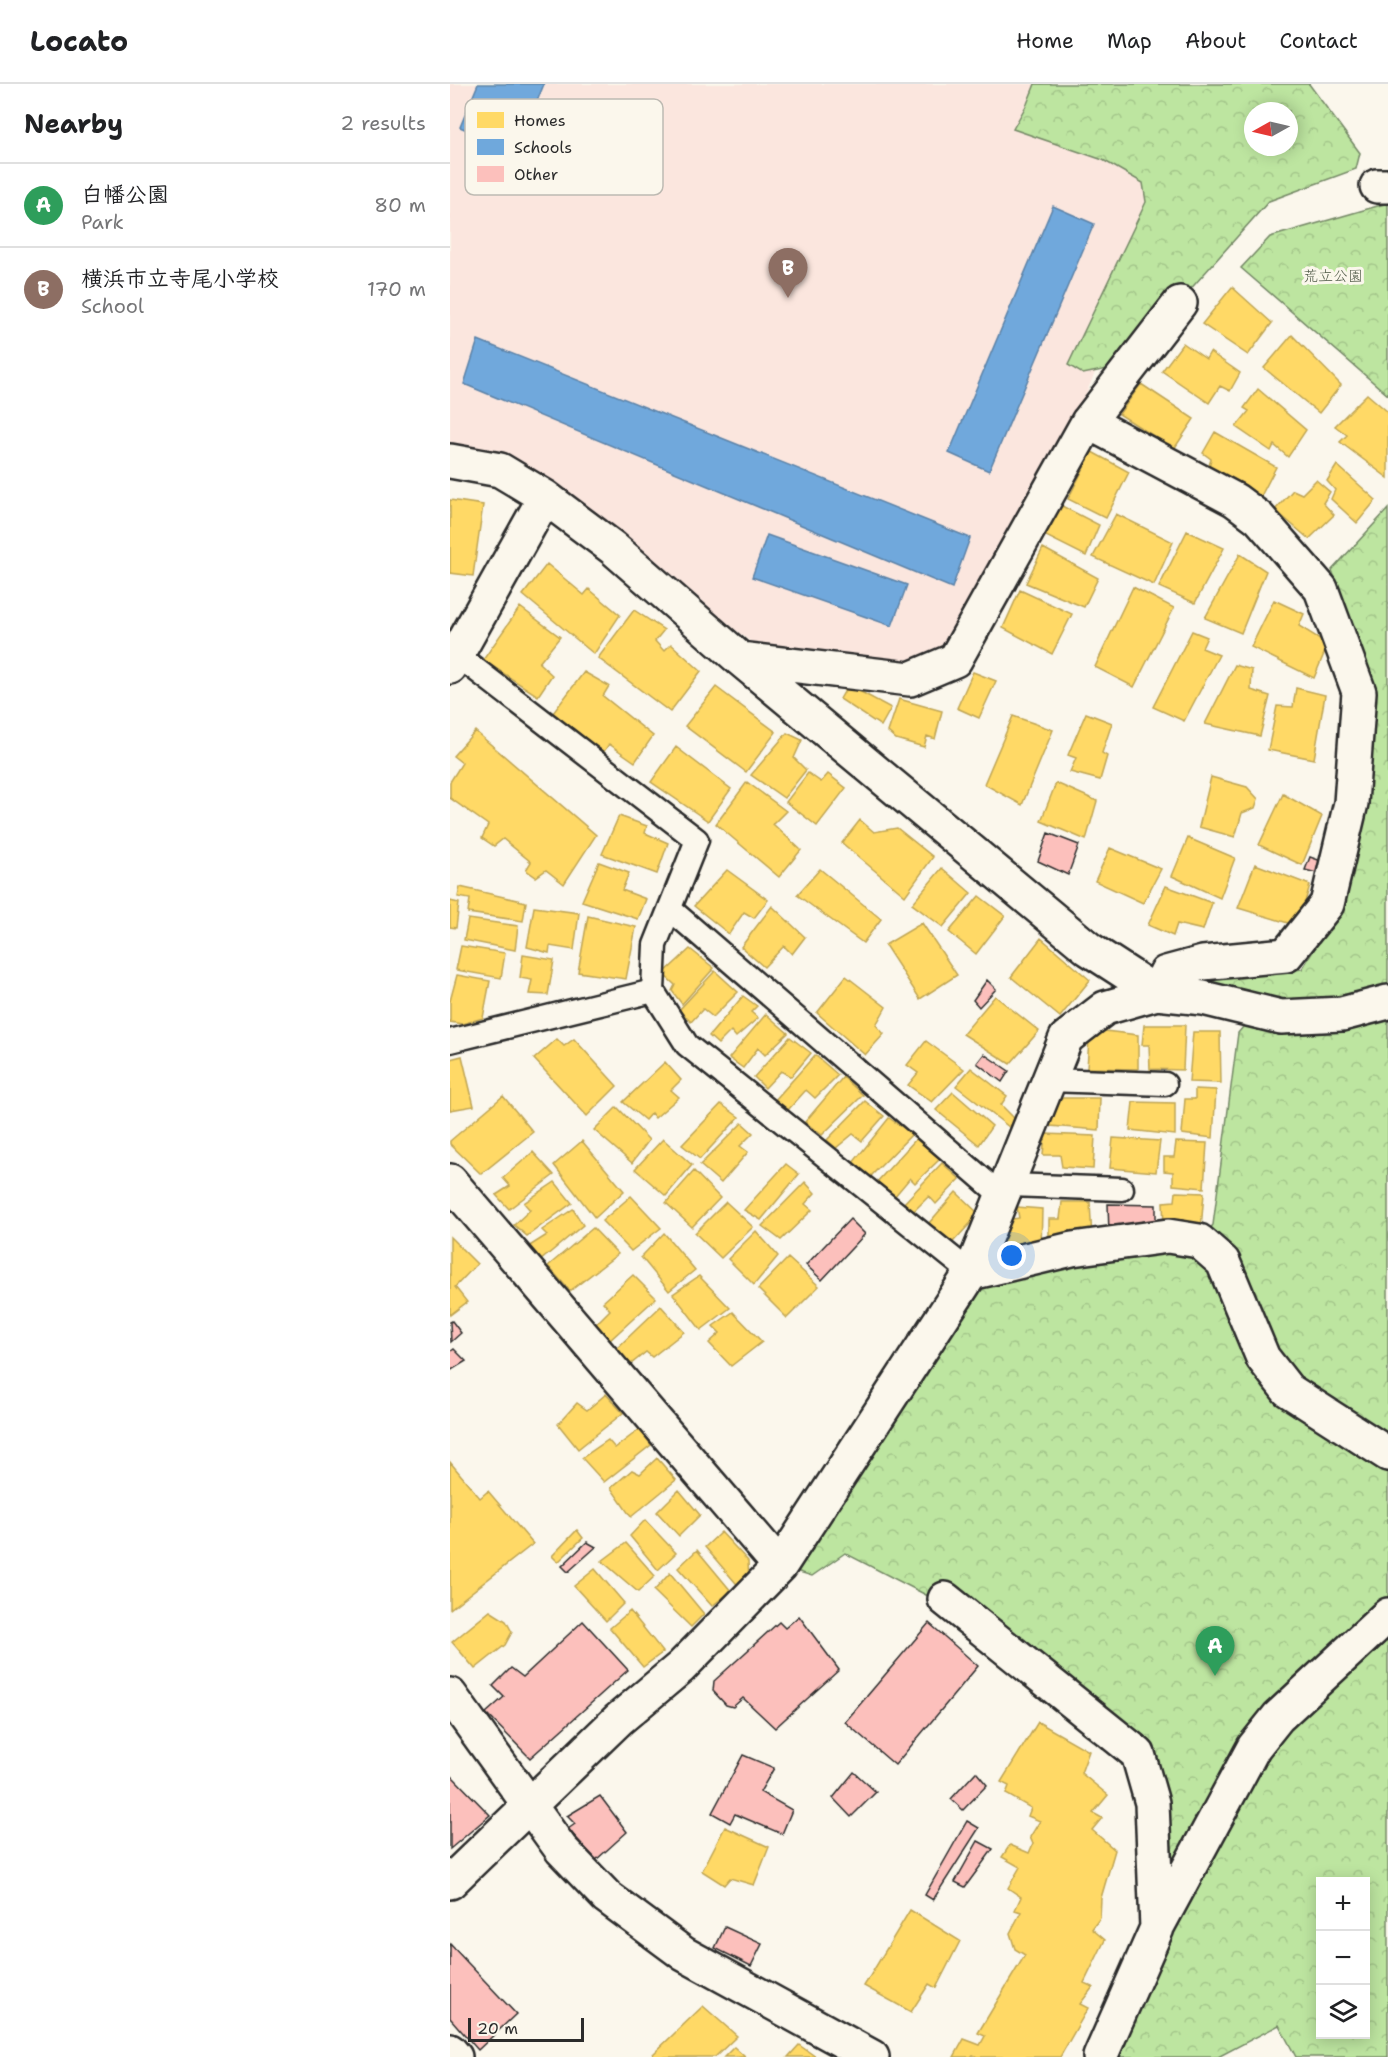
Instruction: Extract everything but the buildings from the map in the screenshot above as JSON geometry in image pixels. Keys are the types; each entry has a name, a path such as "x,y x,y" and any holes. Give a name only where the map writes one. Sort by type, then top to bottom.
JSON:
{"street":[{"path":"740,659 910,680 955,660 1088,422 1180,303"},
{"path":"1088,422 1235,500 1259,518 1321,590 1359,692 1351,803 1327,904 1286,956 1203,963 1166,973 1157,993"},
{"path":"450,461 500,470 545,497 613,548 740,659 1089,949 1157,993"},
{"path":"453,661 545,497"},
{"path":"450,1882 619,1719 681,1667 780,1566 971,1273 1066,1038 1105,1008 1157,993 1203,998 1281,1017 1342,1014 1388,1002"},
{"path":"450,1181 780,1566"},
{"path":"971,1273 1072,1249 1168,1236 1199,1241 1223,1262 1263,1358 1288,1390 1388,1454"},
{"path":"945,1599 1138,1754 1152,1803 1157,1928"},
{"path":"1100,2057 1157,1928 1254,1746 1278,1717 1388,1615"},
{"path":"450,1695 561,1849 607,1897 684,1954 872,2057"},
{"path":"450,2051 455,2057"}],"lane":[{"path":"453,661 697,840 655,945 653,991 687,1046 971,1273"},
{"path":"670,909 1004,1190 1122,1189"},
{"path":"450,1041 653,991"},
{"path":"1048,1080 1165,1084"}],"shaded area":[{"path":"450,84 1081,84 1178,179 1076,417 948,653 905,671 850,666 754,644 506,457 450,444"}],"green space":[{"path":"1035,84 1309,84 1360,153 1356,169 1269,201 1122,366 1083,374 1068,365 1146,202 1143,183 1103,160 1013,129"},
{"name":"荒立公園","path":"1388,203 1388,395 1241,268 1270,237"},
{"path":"1388,509 1388,2057 1296,2057 1279,2025 1218,2057 1100,2057 1157,1928 1132,1779 1111,1750 928,1596 845,1553 812,1576 780,1566 971,1273 1199,1241 1213,1225 1238,1033 1266,999 1190,980 1193,973 1237,977 1302,969 1341,906 1371,686 1332,570"}],"place":[{"name":"横浜市立寺尾小学校","path":"788,298"},
{"name":"白幡公園","path":"1215,1676"}]}
